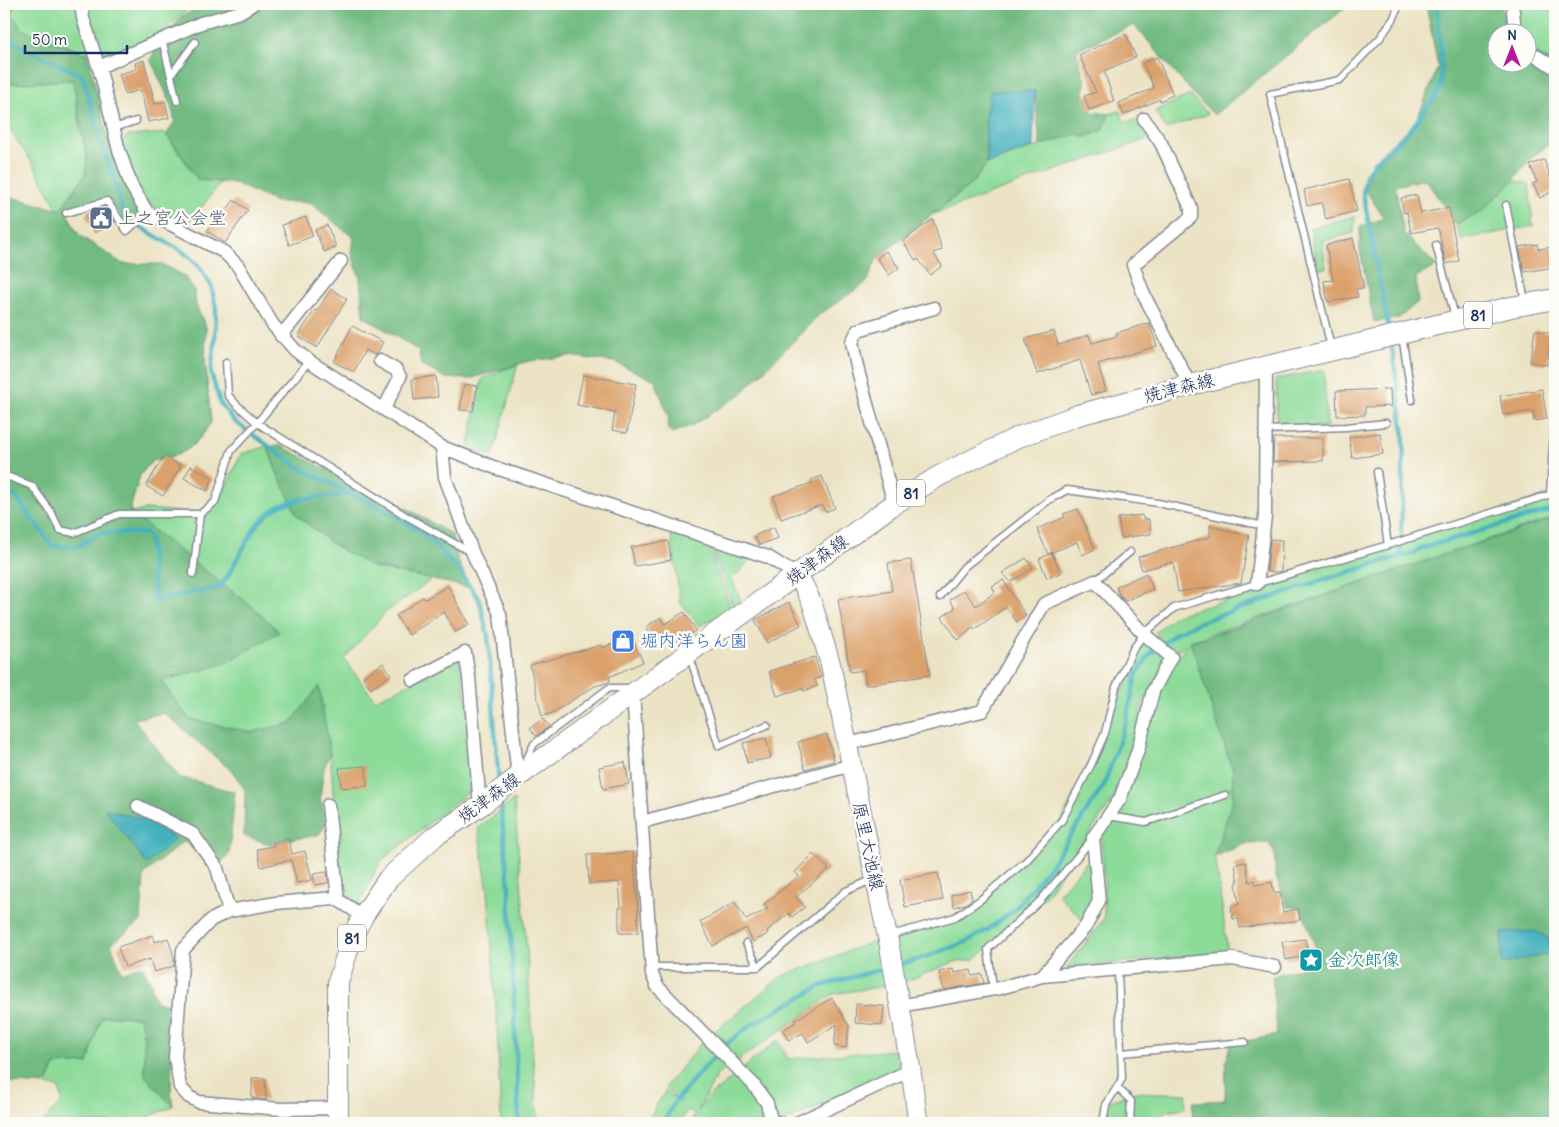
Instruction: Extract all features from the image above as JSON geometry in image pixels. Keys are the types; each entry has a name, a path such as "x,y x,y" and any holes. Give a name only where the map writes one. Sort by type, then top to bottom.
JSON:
{"main road":[{"name":"焼津森線","path":"338,1116 338,982 352,937 363,916 388,879 435,836 480,806 516,778 595,710 637,690 894,504 939,476 1016,438 1078,415 1373,340 1555,299"},
{"name":"原里大池線","path":"797,575 812,603 827,653 848,744 888,940 911,1070 918,1123"}],"street":[{"path":"82,4 83,18 98,66 118,147 143,216 224,252 238,266 281,336 309,361 442,447 496,468 768,557 797,575"},
{"path":"83,18 86,4"},
{"path":"98,66 201,22 240,12 253,4"},
{"path":"1512,7 1514,22"},
{"path":"1536,56 1555,68"},
{"path":"1144,119 1161,143 1191,208 1191,217 1133,265 1144,295 1190,385"},
{"path":"281,336 341,261"},
{"path":"894,504 852,342 858,330 934,308"},
{"path":"380,361 396,370 400,377 384,409"},
{"path":"1257,584 1265,516 1266,367"},
{"path":"442,447 445,477 473,554 500,614 516,778"},
{"path":"848,744 982,711 1044,604 1094,581 1144,634 1171,657 1154,692 1138,750 1120,799 1093,838 1099,901 1086,926 1042,976"},
{"path":"413,680 465,653 469,677 480,806"},
{"path":"637,690 642,822 652,974 657,986 753,1084 767,1103 771,1120 778,1123"},
{"path":"642,822 852,765"},
{"path":"328,805 338,900"},
{"path":"138,806 193,834 217,868 229,911"},
{"path":"338,1116 199,1102 189,1097 180,1087 174,1057 182,950 211,920 229,911 276,903 335,898 363,916"},
{"path":"899,1006 993,989 1042,976 1233,959 1275,967"},
{"path":"796,1123 911,1070"}],"lane":[{"path":"1332,351 1270,94 1340,80 1380,38 1394,18 1399,4"},
{"path":"162,39 177,101"},
{"path":"171,75 195,42"},
{"path":"113,128 136,122"},
{"path":"66,213 107,201 127,231 143,216"},
{"path":"1506,204 1525,305"},
{"path":"1436,245 1456,321"},
{"path":"1402,334 1412,400"},
{"path":"4,475 32,486 51,512 60,530 74,533 119,514 200,514 214,502 231,451 309,361"},
{"path":"226,362 228,395 255,424 406,516 473,554"},
{"path":"888,940 954,917 980,900 1027,860 1062,820 1091,765 1105,733 1116,687 1134,650 1144,634 1174,608 1553,494 1555,412"},
{"path":"1266,430 1386,424"},
{"path":"1377,472 1388,545"},
{"path":"940,597 964,567 1049,500 1067,490 1158,503 1264,526"},
{"path":"193,574 200,514"},
{"path":"1094,581 1130,552"},
{"path":"689,653 720,746 767,725"},
{"path":"1108,816 1146,822 1225,795"},
{"path":"993,989 988,949 1040,901 1093,838"},
{"path":"651,967 758,967 846,891 875,879"},
{"path":"746,943 758,967"},
{"path":"1103,1123 1106,1105 1122,1079 1118,969"},
{"path":"1122,1053 1245,1042"},
{"path":"1117,1087 1131,1101 1130,1123"}],"green space":[{"path":"4,4 15,4 11,13 23,30 88,55 107,135 142,210 128,225 109,201 67,213 79,235 123,264 161,264 184,276 194,289 196,306 206,327 205,362 211,422 201,437 190,448 177,455 152,461 140,475 130,509 131,513 255,609 279,632 224,664 161,681 189,719 252,732 291,723 319,686 330,753 324,768 320,797 326,824 319,834 272,842 273,845 244,836 245,790 233,772 164,713 134,719 179,777 235,792 229,854 217,868 184,841 144,874 141,921 111,944 122,973 142,965 151,984 156,1002 173,1004 171,1093 173,1106 145,1076 144,1038 140,1017 103,1016 88,1063 55,1065 45,1085 4,1082 4,192 11,197 60,210 85,175 87,158 73,80 4,84"},
{"path":"15,4 89,4 90,6 90,4 186,4 188,9 160,34 125,55 102,59 23,30 10,14"},
{"path":"206,4 1350,4 1214,115 1134,25 1076,50 1085,81 1084,96 1092,112 1109,114 1103,130 1085,137 1077,134 1040,146 1035,91 985,117 987,164 972,183 877,258 867,282 820,314 741,394 693,425 672,433 667,428 669,418 655,380 614,362 569,356 529,361 469,379 446,378 421,365 419,351 363,316 360,278 352,254 354,238 309,202 275,202 234,183 198,180 167,134 175,121 169,99 150,59 181,17"},
{"path":"1426,4 1500,4 1508,22 1486,22 1486,72 1536,72 1536,54 1555,64 1555,139 1529,160 1514,180 1482,212 1456,224 1425,179 1395,186 1404,234 1437,266 1416,277 1418,302 1399,318 1374,322 1360,250 1360,227 1384,218 1366,191 1373,161 1416,122 1438,67"},
{"path":"1512,4 1549,4 1555,9 1555,70 1536,56 1536,22 1514,22"},
{"path":"73,80 80,128 87,158 85,175 60,210 58,210 32,162 4,122 4,84"},
{"path":"1190,95 1208,114 1166,129 1155,111"},
{"path":"1120,111 1124,122 1136,120 1148,139 934,214 972,183 987,164 1077,133 1085,137 1103,130 1109,114"},
{"path":"165,133 198,180 221,182 188,225 146,202 120,145 127,136"},
{"path":"1514,180 1529,184 1533,226 1464,239 1462,241 1456,224 1482,212"},
{"path":"1355,216 1354,233 1322,241 1326,268 1318,269 1310,228"},
{"path":"161,264 184,276 194,289 196,306 206,327 205,362 211,422 201,437 190,448 177,455 152,461 140,475 130,509 133,513 147,509 200,514 225,489 241,454 267,446 297,515 331,543 375,568 432,579 385,613 344,659 375,700 460,660 478,784 380,862 360,903 335,898 333,788 330,753 295,722 252,734 189,719 161,681 224,664 255,609 216,580 4,458"},
{"path":"518,364 493,456 468,449 482,379"},
{"path":"1324,370 1327,427 1277,426 1276,379"},
{"path":"267,446 281,446 360,487 391,499 452,535 458,561 471,588 370,566 334,545 297,515"},
{"path":"1555,493 1555,517 1190,641 1233,771 1233,799 1215,854 1228,952 1066,968 1104,919 1101,834 1161,686 1173,664 1189,643 1172,653 1155,632 1176,615 1259,591 1321,565"},
{"path":"1555,518 1555,1123 1192,1123 1193,1102 1225,1100 1226,1062 1230,1044 1277,1035 1272,977 1312,965 1317,951 1301,908 1288,907 1275,875 1275,854 1269,843 1245,844 1218,855 1215,854 1233,799 1233,771 1190,641 1207,637 1439,556"},
{"path":"671,534 707,544 731,609 699,626 680,602"},
{"path":"710,545 752,559 732,579 741,601 733,606"},
{"path":"1145,642 1167,658 1143,703 1125,772 1111,803 1044,898 1005,936 973,960 954,962 899,984 833,994 717,1075 698,1111 710,1096 778,1040 788,1059 895,1050 900,1068 782,1123 691,1123 695,1114 687,1110 680,1123 646,1123 665,1091 681,1104 665,1087 703,1041 782,976 883,938 974,910 1062,820"},
{"path":"514,800 527,950 538,1123 501,1123 497,1023 488,891 478,828"},
{"path":"1091,857 1093,907 1085,922 1058,895"},
{"path":"103,1016 140,1017 144,1038 145,1076 173,1106 151,1116 142,1123 43,1123 63,1101 59,1088 47,1085 55,1065 88,1063"},
{"path":"1136,1092 1187,1094 1185,1108 1165,1111 1167,1123 1106,1123 1110,1101"}],"water":[{"path":"991,91 1035,91 1033,147 987,164 985,117"},
{"path":"105,809 148,821 175,839 147,864"},
{"path":"1536,931 1549,939 1548,954 1502,964 1502,933"}],"building":[{"path":"1126,34 1136,57 1104,71 1114,101 1089,110 1084,96 1096,92 1079,55"},
{"path":"1157,57 1173,95 1124,115 1119,103 1154,88 1143,63"},
{"path":"144,60 155,104 165,101 169,118 148,122 141,90 125,94 119,74 136,69 135,63"},
{"path":"1544,160 1550,176 1555,173 1555,190 1540,198 1533,184 1537,182 1530,165"},
{"path":"1349,179 1357,211 1326,219 1321,203 1307,206 1304,190"},
{"path":"1417,195 1421,213 1449,208 1459,261 1446,264 1438,228 1411,233 1407,212 1404,213 1401,198"},
{"path":"234,200 248,210 225,243 207,231 221,211 224,213"},
{"name":"上之宮公会堂","path":"105,207 115,222 95,233 85,215 93,210"},
{"path":"306,217 313,236 289,245 282,225"},
{"path":"933,219 942,250 933,253 942,266 930,275 918,259 916,261 903,241"},
{"path":"327,225 336,247 324,252 315,230"},
{"path":"1353,238 1364,288 1356,289 1358,297 1328,302 1324,281 1333,280 1326,245"},
{"path":"1537,244 1538,249 1555,247 1555,267 1524,272 1519,247"},
{"path":"886,251 899,268 889,275 877,258"},
{"path":"331,289 347,299 317,348 298,336"},
{"path":"1149,323 1157,346 1098,364 1106,391 1091,395 1080,360 1037,374 1025,339 1054,331 1058,345 1089,335 1092,343 1117,336 1116,333"},
{"path":"352,326 383,342 375,355 365,350 354,372 334,362"},
{"path":"1535,330 1551,333 1547,365 1530,362"},
{"path":"583,375 636,384 627,433 612,430 615,412 577,405"},
{"path":"436,376 438,397 414,400 412,379"},
{"path":"464,384 477,386 473,411 460,410"},
{"path":"1390,389 1391,406 1365,407 1365,415 1337,416 1336,391"},
{"path":"1542,389 1547,419 1535,421 1533,411 1503,415 1500,396"},
{"path":"1380,433 1383,454 1352,458 1349,437"},
{"path":"1274,438 1323,438 1323,461 1273,462"},
{"path":"164,456 181,466 163,496 146,486"},
{"path":"191,466 213,478 207,491 184,478"},
{"path":"822,476 835,508 825,512 822,505 781,519 773,496 812,483 811,480"},
{"path":"1078,509 1095,549 1082,555 1077,542 1048,554 1037,529 1065,517 1063,514"},
{"path":"1142,515 1143,519 1149,519 1151,534 1121,538 1118,518"},
{"path":"1210,525 1231,532 1249,535 1241,583 1178,592 1173,562 1142,570 1138,557 1210,537"},
{"path":"774,527 778,538 759,545 754,536"},
{"path":"1270,539 1282,540 1281,571 1278,572 1267,572"},
{"path":"668,541 671,560 635,566 631,547"},
{"path":"1052,553 1061,573 1047,578 1039,559"},
{"path":"1026,558 1033,568 1011,582 1002,573"},
{"path":"911,560 930,675 866,685 864,670 850,672 838,599 892,591 888,563"},
{"path":"1146,573 1153,589 1125,601 1120,596 1116,587"},
{"path":"1003,580 1026,616 1017,622 1006,607 975,629 974,627 958,640 942,617 955,608 950,600 964,590 976,606 995,592 992,586"},
{"path":"448,586 469,625 455,632 444,612 409,635 396,616 423,597 425,599"},
{"path":"789,602 801,625 767,643 755,620"},
{"path":"684,612 696,630 684,640 681,637 668,646 663,637 654,641 646,629 649,628 647,626 661,617 665,624"},
{"path":"631,636 643,662 609,677 610,682 595,686 552,713 542,716 530,665 601,645 602,648"},
{"path":"815,657 821,677 815,679 817,686 777,696 769,671"},
{"path":"383,663 391,675 371,689 363,677"},
{"path":"543,719 549,727 536,736 530,728"},
{"path":"827,734 834,761 805,769 798,742"},
{"path":"766,738 771,758 747,763 743,743"},
{"path":"625,762 629,784 603,789 599,767"},
{"path":"366,766 367,786 341,788 339,768"},
{"path":"289,839 292,854 305,851 312,880 297,883 291,860 261,867 257,849 274,846 273,843"},
{"path":"633,852 638,908 638,933 619,933 619,908 621,908 619,882 589,884 587,855"},
{"path":"813,854 829,869 796,897 805,907 792,917 789,913 767,931 768,934 753,942 746,928 713,946 700,922 735,902 746,920 768,909 764,904 799,876 795,872"},
{"path":"1246,862 1249,882 1255,880 1256,885 1272,882 1274,893 1280,892 1283,912 1298,909 1300,920 1240,928 1238,918 1233,919 1231,906 1239,905 1235,864"},
{"path":"327,872 328,883 315,885 313,874"},
{"path":"938,873 943,900 905,907 900,880"},
{"path":"970,890 972,899 965,904 954,907 951,895"},
{"path":"153,935 155,942 168,938 174,957 174,966 154,972 150,959 125,967 118,947"},
{"path":"1305,939 1309,955 1286,960 1282,942"},
{"path":"953,969 954,973 971,970 972,976 982,974 984,983 944,990 939,972"},
{"path":"832,998 849,1026 846,1048 834,1046 837,1024 808,1042 803,1033 788,1040 783,1030 796,1022 795,1020"},
{"path":"856,1004 884,1006 882,1025 855,1023"},
{"path":"252,1078 265,1078 266,1100 252,1098"}],"waterway":[{"path":"1389,330 1363,193 1366,175 1373,165 1410,130 1430,103 1433,102 1440,87 1442,71 1437,4"},
{"path":"4,35 22,47 83,76 99,136 122,209 138,226 182,251 198,265 211,285 216,308 211,373 220,403 234,421 298,467 399,517 431,540 456,567 479,599 488,636 499,785"},
{"path":"1391,341 1404,436 1401,534"},
{"path":"4,489 16,497 52,546 77,547 100,533 145,533 149,536 155,600 218,588 227,577 256,526 279,506 302,499 350,494"},
{"path":"896,965 917,960 966,942 989,929 1015,909 1051,865 1104,785 1126,722 1136,676 1149,655 1176,633 1200,622 1323,580 1415,553 1419,549 1555,509"},
{"path":"1401,545 1401,556"},
{"path":"500,797 509,888 519,1123"},
{"path":"663,1123 674,1103 700,1072 731,1040 751,1025 821,986 889,967"}],"place":[{"name":"上之宮公会堂","path":"101,218"},
{"name":"堀内洋らん園","path":"623,641"},
{"name":"金次郎像","path":"1311,960"}]}
